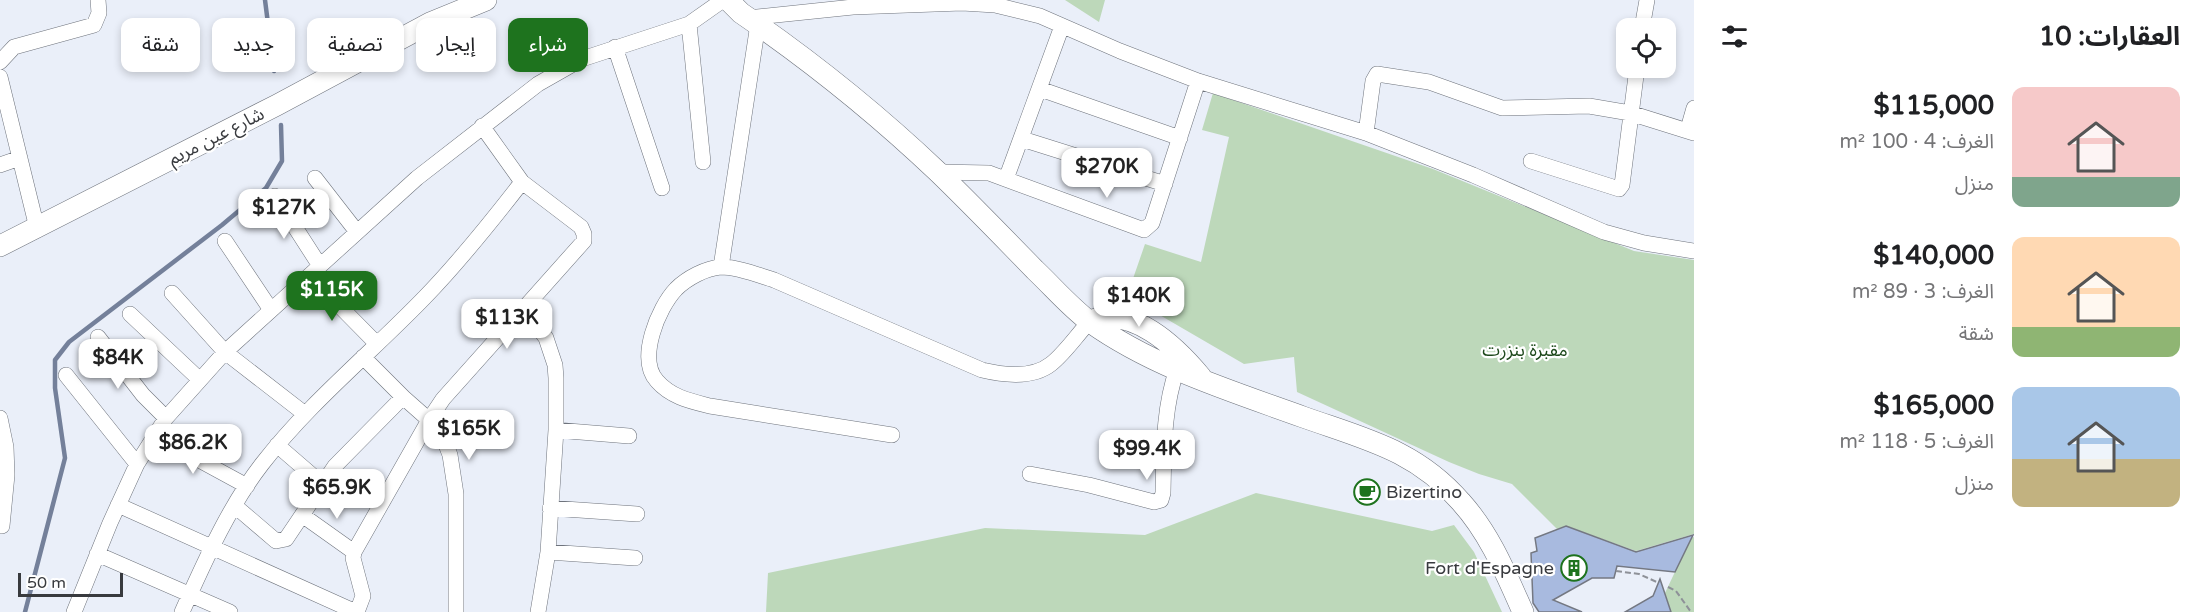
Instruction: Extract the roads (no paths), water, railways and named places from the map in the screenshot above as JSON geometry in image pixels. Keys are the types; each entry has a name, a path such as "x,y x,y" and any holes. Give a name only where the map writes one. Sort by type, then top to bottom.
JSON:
{"street":[{"path":"0,62 14,47 94,25 99,13 98,0"},
{"name":"شارع عين مريم","path":"437,18 463,0"},
{"name":"شارع عين مريم","path":"442,18 486,0"},
{"path":"1027,0 1040,16"},
{"path":"1644,18 1647,0"},
{"path":"74,612 137,464 166,418 225,352 432,165 538,84 582,59 733,8 962,3 995,5 1040,16 1120,51 1198,81 1366,133 1473,175 1604,232 1644,243 1694,251"},
{"path":"733,8 850,94 938,172 1071,306 1107,334 1203,380 1376,441 1400,452 1431,472 1461,501 1482,527 1523,612"},
{"path":"721,267 733,8"},
{"path":"689,24 703,162"},
{"path":"1006,179 1062,26"},
{"name":"شارع عين مريم","path":"0,246 286,100 416,30"},
{"path":"615,47 662,188"},
{"path":"1366,133 1373,81 1377,74 1429,82 1502,108 1575,105 1630,112 1691,131 1694,108"},
{"path":"0,77 37,228"},
{"path":"1531,161 1619,189 1622,185 1635,78"},
{"path":"938,172 989,174 1144,230 1152,223 1198,81"},
{"path":"1040,88 1180,138"},
{"path":"118,505 357,612 363,596 353,558 354,552 429,420 456,383 584,241 584,234 576,222 522,182 482,126"},
{"path":"1022,138 1165,184"},
{"path":"0,165 20,158"},
{"path":"315,178 357,232"},
{"path":"182,612 235,506 277,445 304,414 425,298 470,248 522,182"},
{"path":"275,196 315,271 377,344"},
{"path":"225,241 271,310"},
{"path":"892,435 710,406 686,400 669,392 656,381 649,368 648,354 657,323 666,304 676,290 692,277 705,270 721,267 774,280 982,370 1005,375 1024,374 1050,365 1090,321 1101,317 1115,317 1149,330 1171,344 1203,380"},
{"path":"172,293 225,352 304,414"},
{"path":"523,307 546,338 551,350 556,378 556,430 548,552 538,612"},
{"path":"130,314 199,379"},
{"path":"98,337 143,395 166,418"},
{"path":"363,357 429,420 445,442 453,466 456,494 456,612"},
{"path":"1030,474 1089,485 1154,502 1161,500 1169,391 1177,369"},
{"path":"66,375 137,464"},
{"path":"235,506 279,542 286,538 321,483 335,466 403,397"},
{"path":"0,418 6,447 8,476 2,525"},
{"path":"556,430 629,436"},
{"path":"155,435 247,486"},
{"path":"277,445 321,483"},
{"path":"550,508 637,514"},
{"path":"302,515 354,552"},
{"path":"548,552 635,558"},
{"path":"98,554 230,612"}],"waterway":[{"path":"265,0 267,18"},
{"path":"25,612 65,458 55,388 55,360 69,342 222,225 266,188 282,161 281,125"}],"place":[{"name":"Bizertino","path":"1367,492"},
{"name":"Fort d'Espagne","path":"1574,568"}],"park label":[{"name":"مقبرة بنزرت","path":"1525,350"}]}
